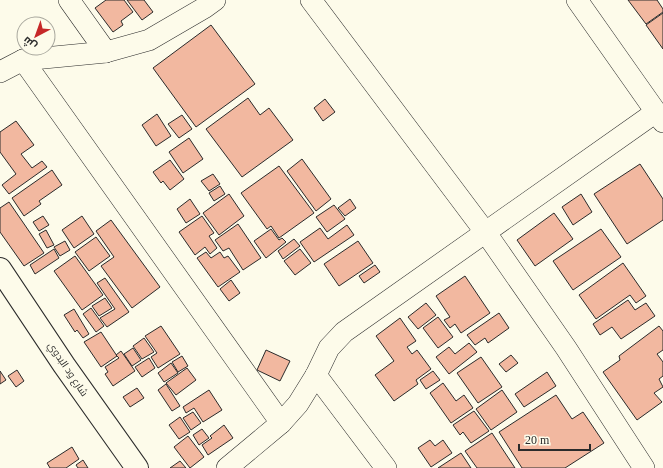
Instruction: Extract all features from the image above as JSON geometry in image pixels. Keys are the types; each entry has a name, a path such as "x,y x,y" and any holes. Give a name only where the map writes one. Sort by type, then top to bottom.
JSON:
{"street":[{"path":"69,0 106,52"},
{"path":"0,72 23,60 106,52 149,40 215,0"},
{"path":"312,0 486,233 566,348 639,466"},
{"path":"227,468 281,423 298,404 316,375 329,348 344,332 486,233 660,117 577,0"},
{"path":"23,60 281,423"},
{"name":"شارع ود البدوي","path":"0,269 64,365 137,468"},
{"path":"316,375 386,468"}],"building":[{"path":"106,0 124,0 133,12 121,21 123,25 113,32 95,8"},
{"path":"127,0 144,0 153,12 142,20"},
{"path":"628,0 657,0 663,9 663,12 646,24"},
{"path":"663,13 663,49 646,25"},
{"path":"211,25 255,84 196,127 153,68"},
{"path":"248,98 260,115 269,108 293,140 242,177 206,129"},
{"path":"325,99 335,112 323,121 314,108"},
{"path":"157,114 171,136 156,146 142,125"},
{"path":"182,115 192,129 179,138 168,124"},
{"path":"16,121 34,145 21,154 32,168 42,161 47,167 9,194 2,185 16,174 0,152 0,132"},
{"path":"189,138 203,159 183,173 169,152"},
{"path":"302,159 331,199 316,211 287,171"},
{"path":"170,160 184,179 170,190 163,181 161,183 153,172"},
{"path":"640,164 663,199 663,220 627,244 594,194"},
{"path":"279,166 314,213 279,238 271,226 267,229 241,193"},
{"path":"52,170 62,185 39,201 41,204 24,216 12,198"},
{"path":"213,174 220,184 209,191 201,181"},
{"path":"220,186 225,194 214,201 209,193"},
{"path":"229,194 244,216 219,235 203,213"},
{"path":"581,194 592,212 573,225 562,207"},
{"path":"190,199 200,214 186,223 177,209"},
{"path":"350,199 356,208 345,216 338,208"},
{"path":"9,202 44,253 24,266 0,232 0,208"},
{"path":"334,205 345,219 327,232 316,217"},
{"path":"554,213 573,239 535,266 517,240"},
{"path":"43,216 49,225 39,231 33,222"},
{"path":"82,216 94,234 74,248 62,230"},
{"path":"202,216 214,233 209,236 217,248 210,254 205,247 195,255 179,232"},
{"path":"111,220 160,287 132,308 101,266 114,257 96,231"},
{"path":"238,224 261,258 243,270 229,248 223,251 215,240"},
{"path":"347,225 354,235 314,262 300,242 320,228 328,239"},
{"path":"271,229 279,240 282,238 286,242 266,258 254,241"},
{"path":"601,229 621,257 573,290 553,261"},
{"path":"46,230 54,245 47,248 39,234"},
{"path":"96,237 110,256 89,271 75,252"},
{"path":"294,239 300,246 283,259 278,251"},
{"path":"65,241 70,250 60,256 54,247"},
{"path":"358,241 373,263 339,286 324,264"},
{"path":"54,249 59,258 35,274 30,265"},
{"path":"300,249 311,263 295,275 284,261"},
{"path":"206,252 211,258 220,252 224,258 228,256 240,272 218,287 197,258"},
{"path":"75,256 103,295 82,310 54,271"},
{"path":"623,263 646,296 636,303 630,295 596,319 579,295"},
{"path":"375,265 380,272 364,283 359,276"},
{"path":"465,276 490,313 461,333 455,324 450,328 444,320 450,317 436,296"},
{"path":"105,278 129,312 107,327 100,318 115,309 97,283"},
{"path":"231,280 240,293 229,301 220,289"},
{"path":"105,298 112,308 99,316 92,306"},
{"path":"628,300 635,310 646,303 655,316 621,339 612,327 600,335 593,324"},
{"path":"426,303 436,315 418,329 408,317"},
{"path":"91,308 104,326 96,332 83,314"},
{"path":"74,309 89,334 83,338 77,330 75,332 64,315"},
{"path":"499,313 509,328 488,343 485,338 475,345 467,335"},
{"path":"438,317 453,337 438,348 423,328"},
{"path":"400,318 416,341 407,347 412,354 417,350 431,369 416,380 418,384 394,401 375,375 394,361 376,336"},
{"path":"161,326 180,354 158,368 151,357 157,353 145,336"},
{"path":"659,326 663,331 663,350 657,354 663,362 663,376 659,379 663,387 654,393 662,402 637,420 603,372 620,360 619,356"},
{"path":"101,332 117,356 101,367 84,342"},
{"path":"144,338 154,352 142,359 133,346"},
{"path":"469,343 477,352 449,374 436,357 449,347 455,354"},
{"path":"133,348 141,360 132,366 124,354"},
{"path":"266,350 290,361 280,381 257,370"},
{"path":"121,351 135,371 113,386 105,374 108,372 105,367 119,358 116,355"},
{"path":"511,355 518,363 506,372 499,364"},
{"path":"182,356 188,366 178,372 172,362"},
{"path":"481,357 502,387 478,403 457,373"},
{"path":"149,358 155,368 142,377 135,367"},
{"path":"171,363 178,373 164,382 158,373"},
{"path":"187,368 196,380 176,395 166,383"},
{"path":"17,370 24,381 16,387 8,376"},
{"path":"0,371 6,380 0,384"},
{"path":"433,371 440,380 426,389 420,380"},
{"path":"547,372 556,386 524,407 515,394"},
{"path":"443,383 456,401 464,395 473,408 451,423 430,393"},
{"path":"166,384 180,406 172,411 158,390"},
{"path":"137,388 144,398 130,407 123,397"},
{"path":"209,390 222,410 203,422 194,408 186,413 183,407"},
{"path":"502,390 517,412 491,430 476,409"},
{"path":"556,395 572,419 583,412 604,443 565,468 522,468 499,432"},
{"path":"474,411 489,431 471,443 463,432 460,435 453,425"},
{"path":"193,412 201,423 191,430 183,418"},
{"path":"180,417 190,432 179,439 169,425"},
{"path":"224,425 233,438 208,455 202,445 212,438 210,436"},
{"path":"202,429 209,438 199,445 193,435"},
{"path":"492,433 515,468 477,468 465,451"},
{"path":"188,436 204,457 190,468 174,447"},
{"path":"430,440 435,446 443,440 452,453 431,467 418,448"},
{"path":"72,447 79,459 66,468 50,468 47,463"},
{"path":"461,453 471,468 438,468"},
{"path":"83,460 88,468 78,468 76,465"},
{"path":"180,461 186,468 170,468"}]}
